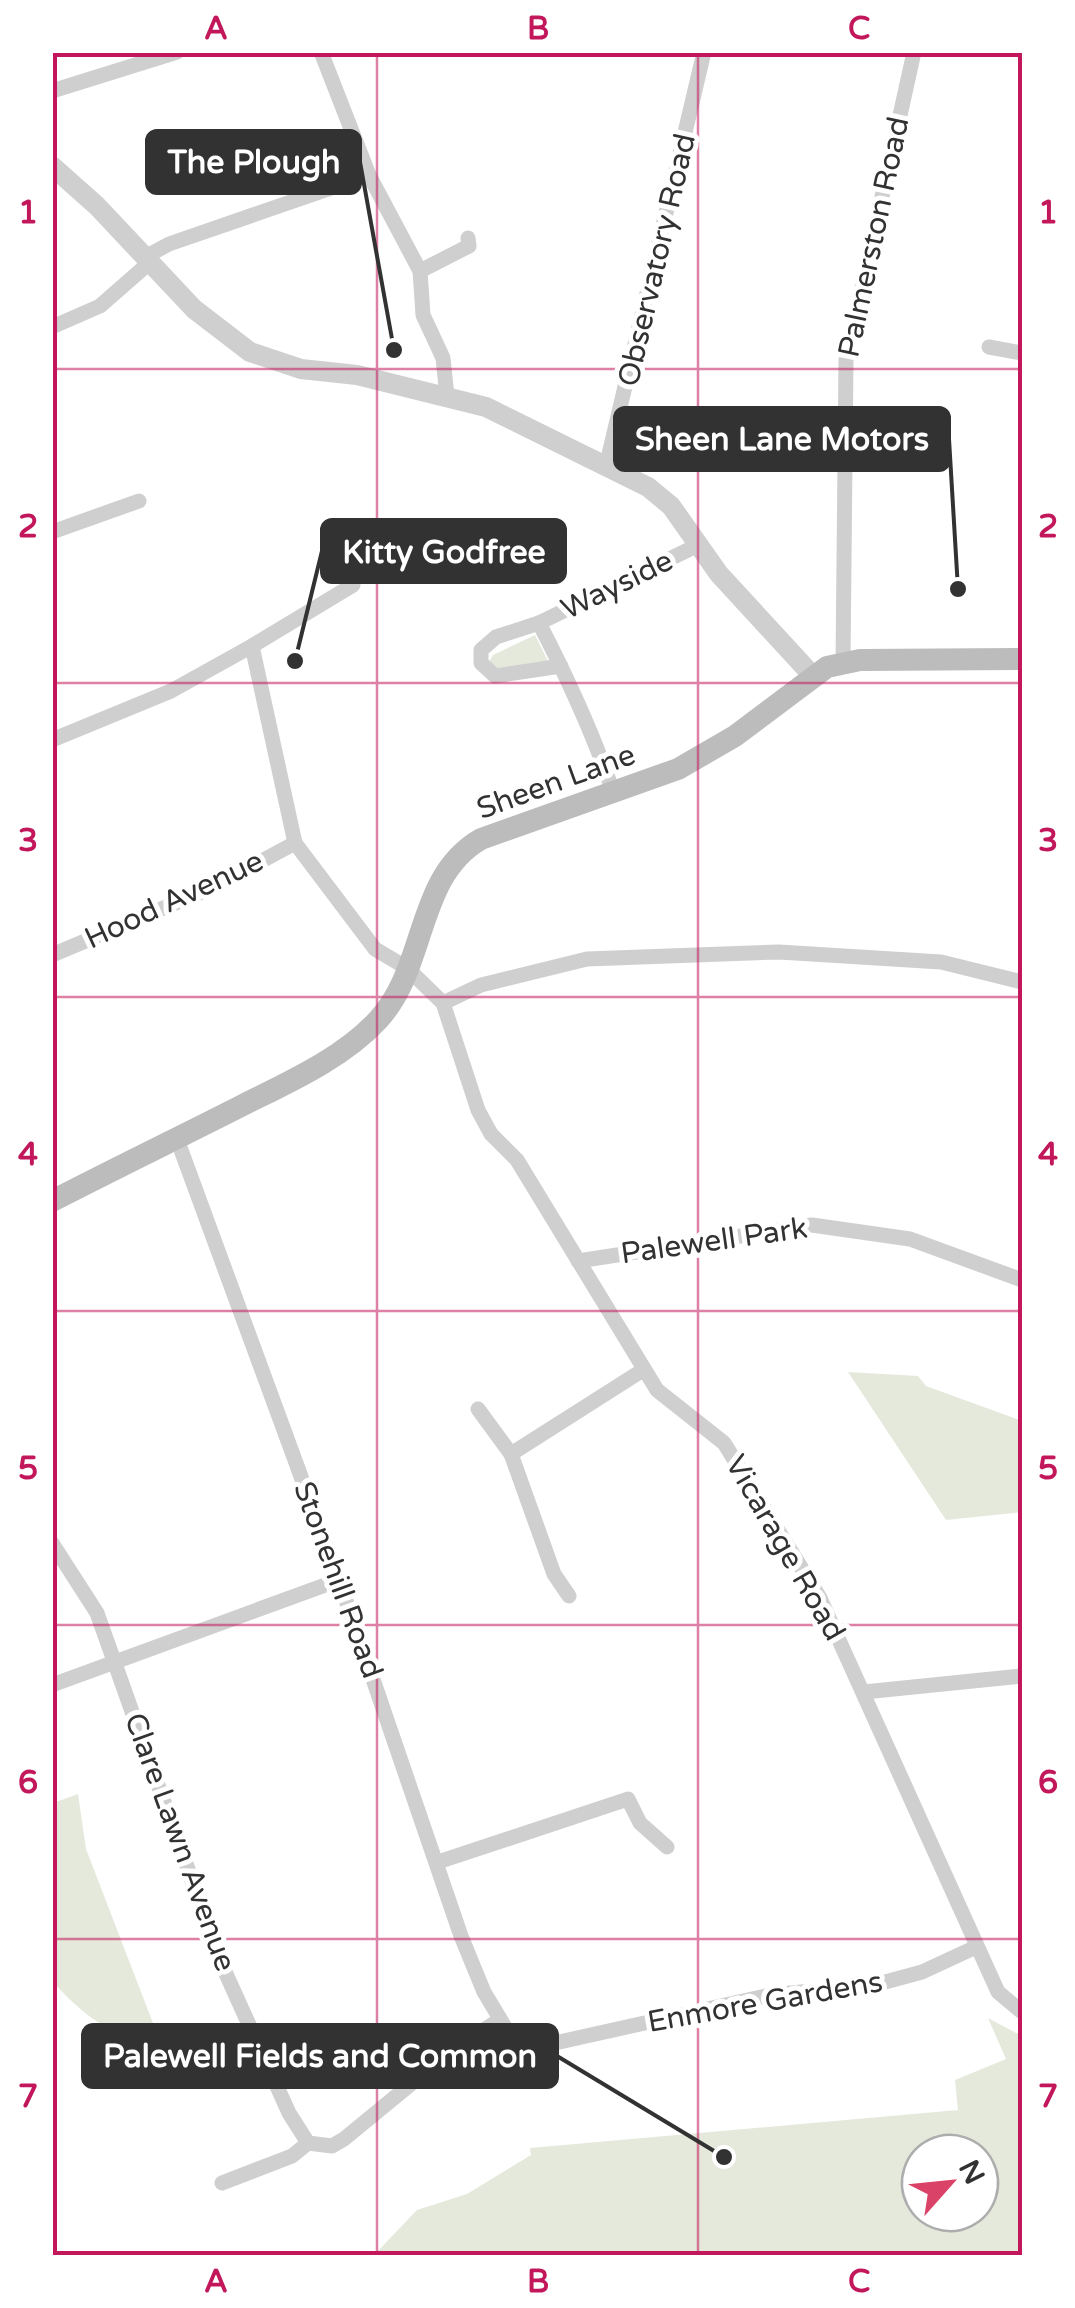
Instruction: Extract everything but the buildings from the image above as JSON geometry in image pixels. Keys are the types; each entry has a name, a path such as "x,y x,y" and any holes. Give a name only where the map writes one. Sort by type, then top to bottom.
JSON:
{"main road":[{"name":"Sheen Lane","path":"52,1201 301,1076 355,1040 389,1005 444,870 459,852 539,817 614,795 708,752 812,675 843,663 1022,659"}],"street":[{"path":"52,91 177,52"},
{"path":"321,52 369,174 420,271 424,316 443,358 447,396"},
{"name":"Observatory Road","path":"606,467 704,52"},
{"name":"Palmerston Road","path":"843,663 846,360 914,52"},
{"path":"52,166 97,206 145,261 209,322 250,352 302,369 357,375 486,407 648,487 671,506 696,546 812,675"},
{"path":"52,327 100,306 145,261 169,244 369,174"},
{"path":"420,271 469,246 468,238"},
{"path":"989,347 1022,352"},
{"path":"52,532 139,501"},
{"name":"Wayside","path":"562,666 495,676 481,663 481,650 496,637 539,623 696,546"},
{"path":"52,740 171,691 353,585"},
{"name":"Wayside","path":"539,623 598,745 614,795"},
{"path":"252,646 295,843"},
{"name":"Hood Avenue","path":"52,956 216,886 295,843"},
{"name":"Vicarage Road","path":"295,843 375,949 407,968 444,1003 491,1134 516,1160 643,1370 674,1406 724,1443 820,1598 976,1947 998,1992 1022,2012"},
{"path":"444,1003 481,986 587,960 779,952 942,962 1022,982"},
{"name":"Stonehill Road","path":"177,1139 339,1580 462,1936 499,2020"},
{"name":"Palewell Park","path":"578,1260 812,1225 910,1239 1022,1280"},
{"path":"511,1454 643,1370"},
{"path":"478,1409 511,1454 554,1574 569,1596"},
{"name":"Clare Lawn Avenue","path":"52,1542 97,1613 222,1965 289,2114 308,2143"},
{"path":"52,1685 339,1580"},
{"path":"864,1692 1022,1676"},
{"path":"438,1862 628,1799 640,1823 667,1847"},
{"name":"Enmore Gardens","path":"499,2020 512,2037 526,2044 546,2044 770,1996 874,1985 922,1972 976,1947"},
{"path":"222,2183 292,2156 308,2143 332,2146 344,2139 445,2056 499,2020"}],"shaded area":[{"path":"535,635 549,663 501,672 489,662 493,655"},
{"path":"848,1372 918,1376 926,1386 1022,1421 1022,1512 946,1520"},
{"path":"78,1794 86,1849 161,2044 128,2037 101,2024 53,1982 53,1803"},
{"path":"988,2018 1022,2036 1022,2255 374,2255 417,2210 467,2194 531,2155 530,2148 958,2110 955,2080 1006,2059"}],"place":[{"name":"The Plough","path":"394,350"},
{"name":"Sheen Lane Motors","path":"958,589"},
{"name":"Kitty Godfree","path":"295,661"},
{"name":"Palewell Fields and Common","path":"724,2157"}]}
